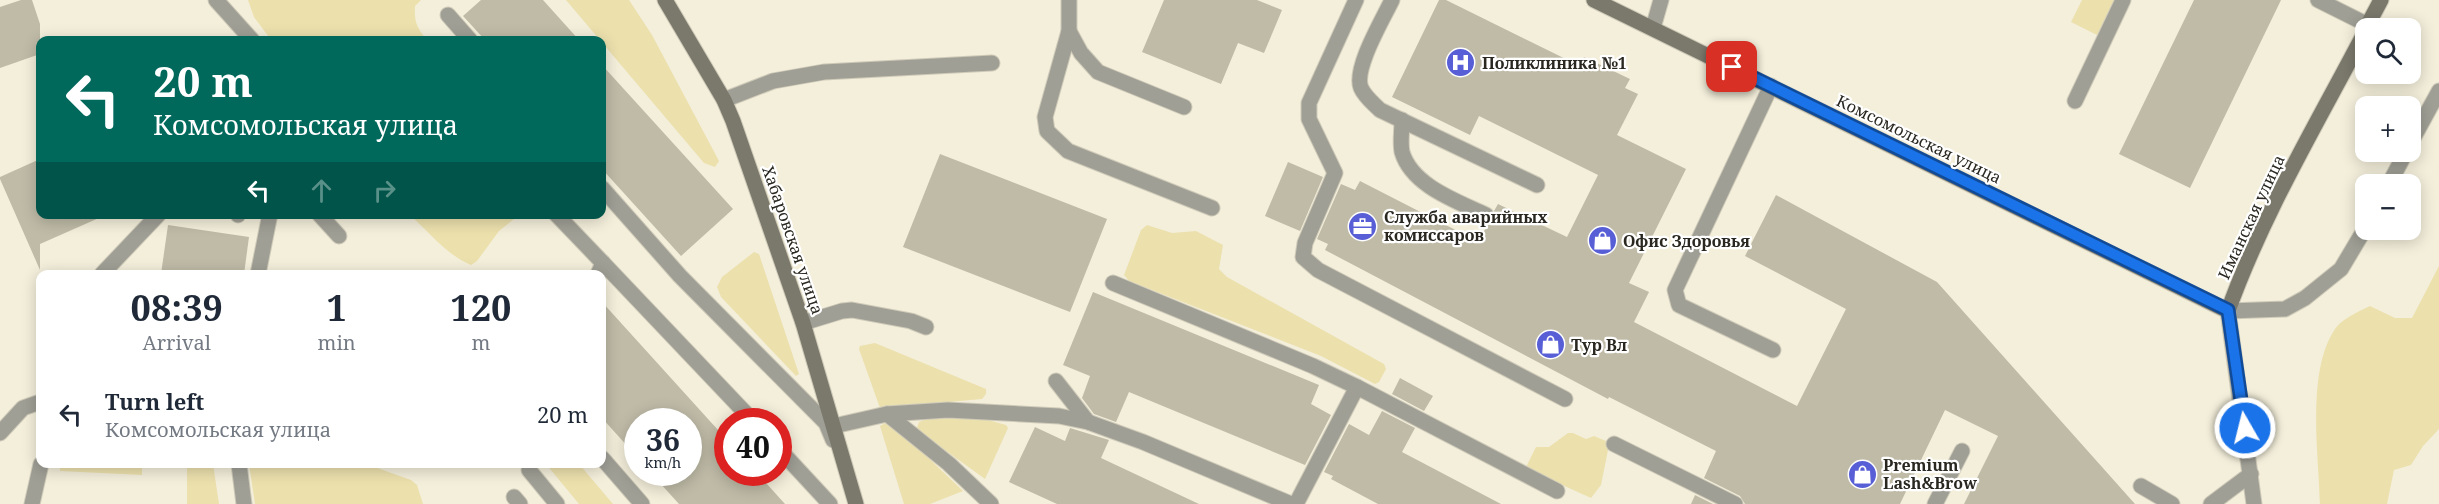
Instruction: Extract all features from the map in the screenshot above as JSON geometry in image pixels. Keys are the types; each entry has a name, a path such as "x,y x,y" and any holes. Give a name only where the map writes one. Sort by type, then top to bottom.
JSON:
{"main road":[{"name":"Хабаровская улица","path":"665,0 724,100 803,323 856,504"},
{"name":"Комсомольская улица","path":"1594,0 2228,310"},
{"name":"Иманская улица","path":"2372,18 2380,0"},
{"name":"Иманская улица","path":"2228,310 2242,272 2263,227 2355,51"}],"street":[{"path":"216,0 249,36"},
{"path":"231,0 251,36"},
{"path":"1069,0 1069,31 1045,117 1047,132 1068,151 1212,208"},
{"path":"1356,0 1309,103 1309,119 1335,173 1305,243 1303,257 1318,270 1339,282 1565,399"},
{"path":"1392,0 1361,68 1359,82 1362,90 1380,110 1537,185"},
{"path":"1653,28 1661,0"},
{"path":"2075,101 2123,0"},
{"path":"2318,0 2355,21"},
{"path":"448,15 466,36"},
{"path":"1069,31 1082,53 1098,72 1184,107"},
{"path":"724,100 773,81 824,72 992,63"},
{"path":"1771,86 1675,290 1679,305 1773,350"},
{"path":"2421,124 2439,91"},
{"path":"1402,120 1402,151 1410,170 1439,192 1486,215"},
{"path":"606,193 680,276 826,423 849,479"},
{"path":"106,270 154,219"},
{"path":"259,270 269,219"},
{"path":"324,219 339,236"},
{"path":"560,219 601,269"},
{"path":"2228,310 2285,309 2305,298 2341,269 2358,240"},
{"path":"606,274 740,408"},
{"path":"1113,284 1313,366 1557,491"},
{"path":"803,323 852,310 911,321 926,327"},
{"name":"Иманская улица","path":"2228,310 2254,504"},
{"path":"1056,381 1088,422"},
{"path":"1296,504 1357,387"},
{"path":"0,434 23,408 36,403"},
{"path":"834,426 887,414 971,411 1059,416 1088,422 1143,442 1291,504"},
{"path":"887,414 949,464 991,504"},
{"path":"1614,444 1734,504"},
{"path":"1935,504 1962,451"},
{"path":"606,463 642,504"},
{"path":"792,463 830,504"},
{"path":"32,504 40,468"},
{"path":"240,468 244,504"},
{"path":"529,470 557,504"},
{"path":"2211,504 2251,474"},
{"path":"2141,486 2172,504"}],"shaded area":[{"path":"248,0 421,0 415,6 415,16 424,36 268,36 254,17"},
{"path":"566,0 629,0 652,35 719,161 715,167 704,163 606,47 606,36 596,36"},
{"path":"2082,0 2114,0 2097,35 2071,22"},
{"path":"414,219 514,219 499,231 477,261 471,265 446,249"},
{"path":"1147,225 1172,233 1196,231 1223,245 1219,269 1227,277 1384,364 1386,369 1379,382 1375,384 1321,356 1129,281 1124,275 1141,230"},
{"path":"754,252 759,254 799,374 796,376 721,297 717,287 722,277"},
{"path":"2439,266 2439,429 2423,446 2411,465 2394,470 2387,504 2320,504 2317,390 2320,367 2335,329 2351,316 2370,306 2395,318 2412,318"},
{"path":"875,343 986,389 986,394 982,399 880,408 859,349 860,346"},
{"path":"974,416 1006,425 1008,428 985,479 917,428 919,422 931,417"},
{"path":"887,422 894,425 963,491 930,504 904,504 880,426"},
{"path":"1568,433 1586,439 1594,436 1606,441 1609,445 1601,485 1591,498 1529,470 1527,465 1536,447 1549,447"},
{"path":"60,468 142,468 142,475 60,471"},
{"path":"187,468 214,468 219,504 187,504"},
{"path":"250,468 377,468 411,480 417,485 423,504 255,504"},
{"path":"549,468 582,468 613,504 579,504"}],"building":[{"path":"21,0 32,0 40,24 40,36 36,36 36,55 0,68 0,7"},
{"path":"481,0 543,0 575,36 481,36 463,16"},
{"path":"1164,0 1257,0 1282,10 1264,53 1238,43 1221,84 1142,52"},
{"path":"1439,0 1446,0 1580,66 1584,57 1630,79 1625,88 1638,94 1617,135 1686,169 1629,283 1649,292 1634,322 1797,406 1846,309 1745,256 1776,195 1937,282 2135,504 1964,504 1998,436 1945,410 1900,504 1745,504 1740,496 1704,478 1716,451 1609,397 1608,399 1325,250 1328,244 1317,239 1341,184 1355,190 1360,181 1479,242 1487,225 1495,220 1494,211 1498,204 1567,237 1598,175 1479,116 1470,135 1392,97"},
{"path":"2194,0 2281,0 2190,188 2119,154"},
{"path":"606,69 733,209 681,256 606,173"},
{"path":"940,154 1107,219 1070,312 903,247"},
{"path":"36,161 36,219 97,219 40,244 40,270 0,177"},
{"path":"1288,162 1323,177 1300,231 1265,216"},
{"path":"168,225 249,237 245,270 162,270"},
{"path":"1093,292 1319,385 1311,404 1331,415 1305,465 1129,392 1116,422 1094,414 1082,398 1090,376 1063,365"},
{"path":"606,306 698,408 624,408 624,442 606,422"},
{"path":"1400,378 1433,396 1424,411 1392,394"},
{"path":"1382,411 1415,428 1402,452 1501,504 1378,504 1331,479 1333,476 1324,472 1349,424 1369,435"},
{"path":"702,412 714,426 714,486 769,486 785,504 679,504 663,486 702,486"},
{"path":"1035,427 1065,441 1070,428 1109,440 1101,458 1199,504 1057,504 1009,482"},
{"path":"1695,495 1713,504 1691,504"}],"place":[{"name":"Поликлиника №1","path":"1461,63"},
{"name":"Служба аварийных комиссаров","path":"1363,226"},
{"name":"Офис Здоровья","path":"1602,241"},
{"name":"Тур Вл","path":"1550,345"},
{"name":"Premium Lash&Brow","path":"1862,474"}],"route":[{"path":"1732,67 2228,310 2245,428"}]}
